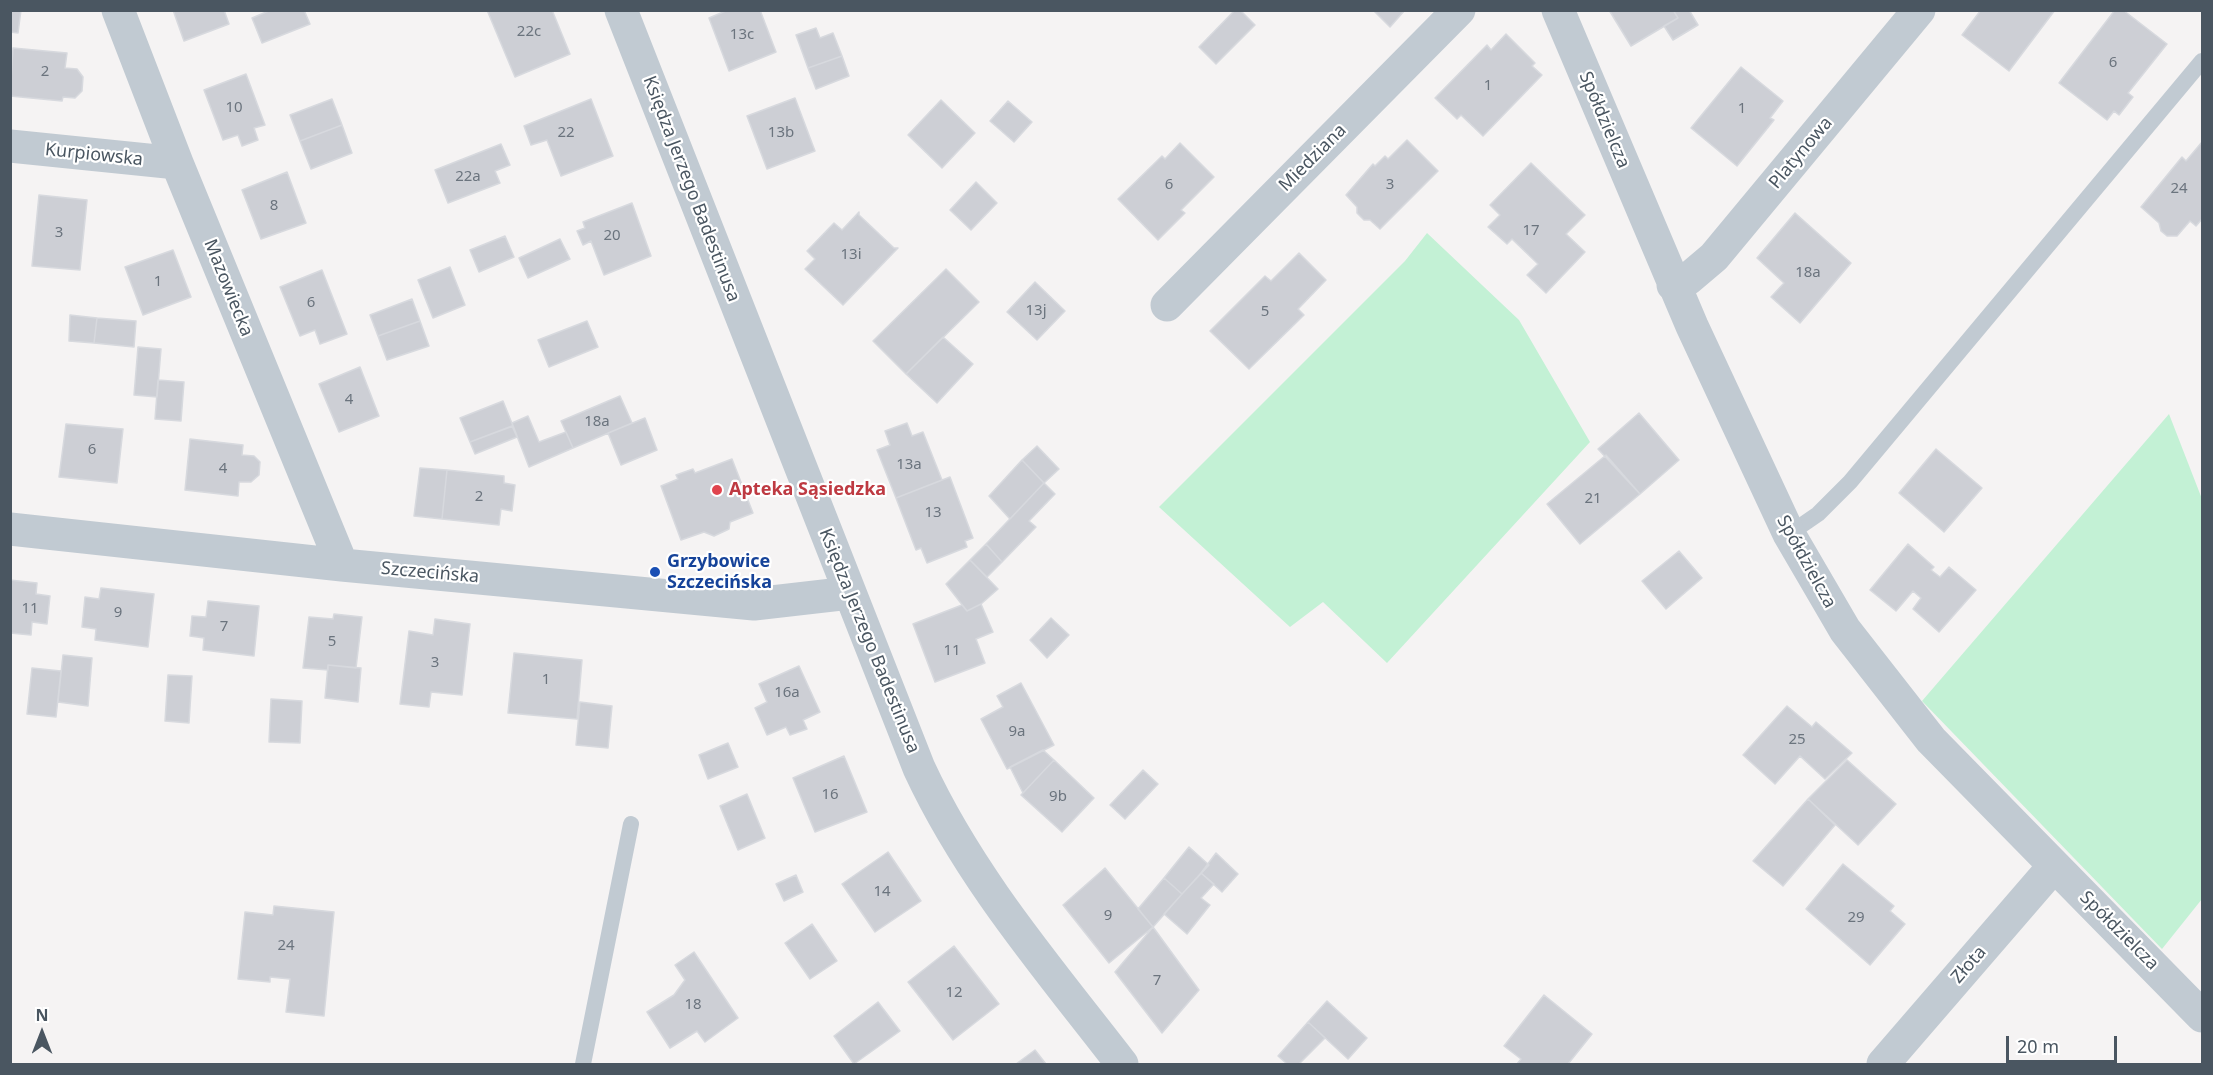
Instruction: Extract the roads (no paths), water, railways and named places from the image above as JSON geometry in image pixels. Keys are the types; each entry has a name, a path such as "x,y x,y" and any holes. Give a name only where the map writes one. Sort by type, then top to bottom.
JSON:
{"street":[{"name":"Mazowiecka","path":"118,10 177,163 342,565"},
{"name":"Miedziana","path":"1167,305 1459,10"},
{"name":"Spółdzielcza","path":"1558,10 1673,285 1789,534 1845,630 1903,707 1958,769 2202,1016"},
{"name":"Platynowa","path":"1673,285 1688,279 1714,257 1919,10"},
{"name":"Księdza Jerzego Badestinusa","path":"628,13 850,593 919,768 941,816 965,857 1122,1065"},
{"name":"Kurpiowska","path":"10,146 177,163"},
{"name":"Szczecińska","path":"10,529 342,565 754,604 850,593"},
{"name":"Złota","path":"1883,1065 2054,866"}],"lane":[{"path":"1789,534 1818,514 1850,482 2202,62"},
{"path":"583,1065 631,824"}],"place":[{"name":"Apteka Sąsiedzka","path":"717,490"},
{"name":"Grzybowice Szczecińska","path":"655,572"}]}
